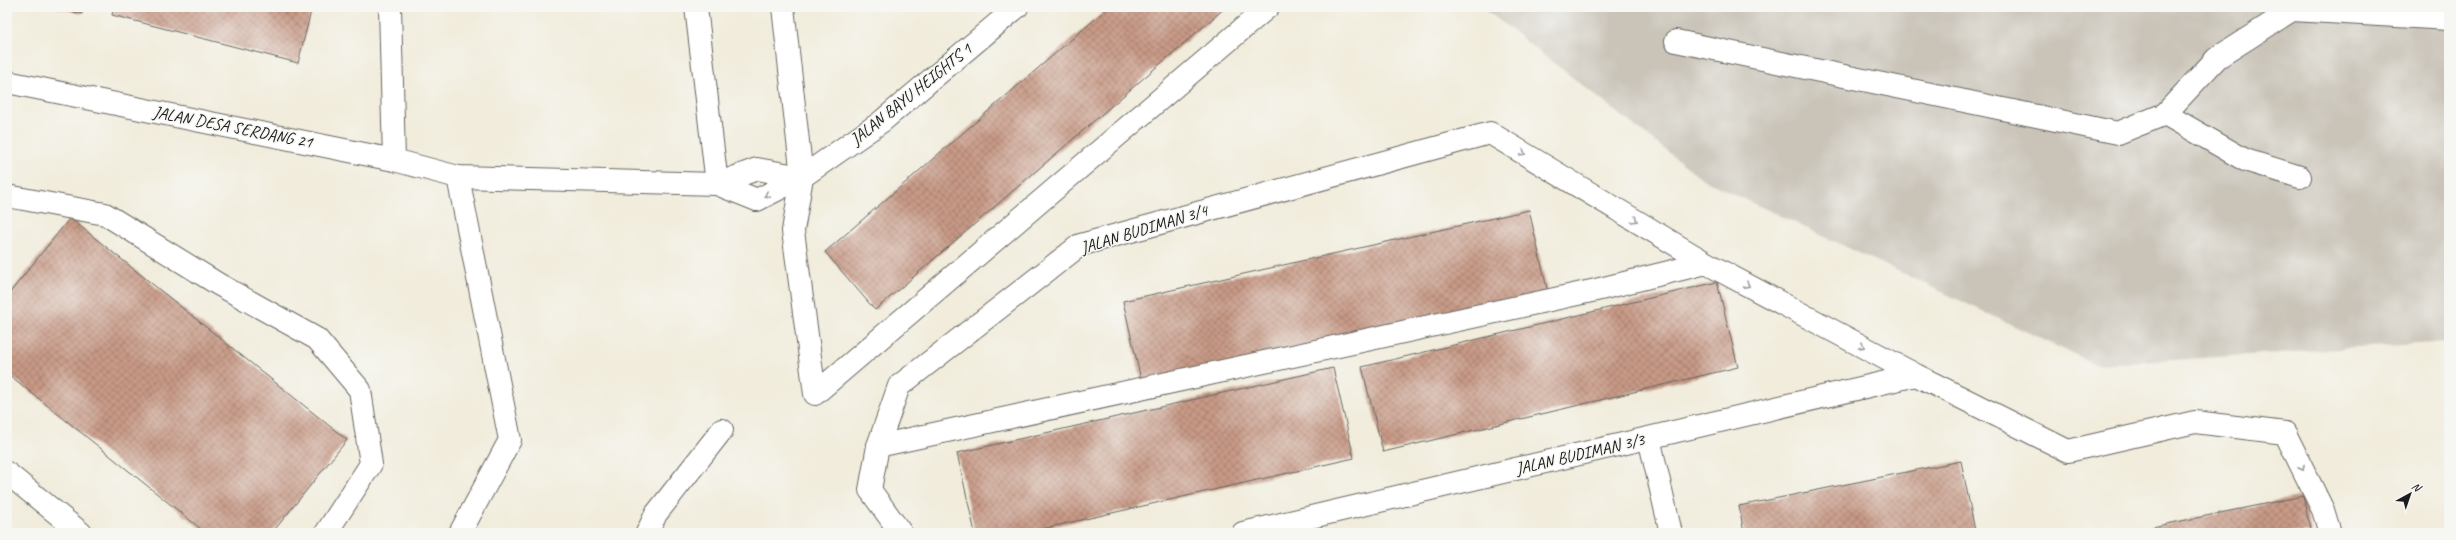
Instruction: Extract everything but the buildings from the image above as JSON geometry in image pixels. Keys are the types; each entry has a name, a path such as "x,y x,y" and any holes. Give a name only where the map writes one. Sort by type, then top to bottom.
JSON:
{"street":[{"path":"390,7 394,160"},
{"path":"696,7 717,184 757,169 802,177"},
{"path":"783,7 802,177 793,231 815,394 1268,7"},
{"name":"JALAN BAYU HEIGHTS 1","path":"717,184 757,200 802,177 881,122 1011,9"},
{"path":"1676,41 2118,133 2165,114 2216,58 2292,10 2449,19"},
{"name":"JALAN DESA SERDANG 21","path":"7,82 394,160 458,177 717,184"},
{"path":"2165,114 2246,160 2300,177"},
{"name":"JALAN BUDIMAN 3/4","path":"901,533 870,490 878,446 899,386 1080,245 1490,133 1706,262"},
{"path":"458,177 510,440 460,533"},
{"path":"7,196 105,214 218,284 317,339 360,390 372,464 326,533"},
{"path":"878,446 1596,290 1706,262 1916,375 2068,451 2195,422 2285,433 2323,510 2330,533"},
{"name":"JALAN BUDIMAN 3/3","path":"1243,533 1916,375"},
{"path":"647,533 656,514 722,430"},
{"path":"1649,438 1671,533"},
{"path":"7,473 81,533"}],"shaded area":[{"path":"1482,7 2449,7 2449,342 2097,365 1704,180"}]}
